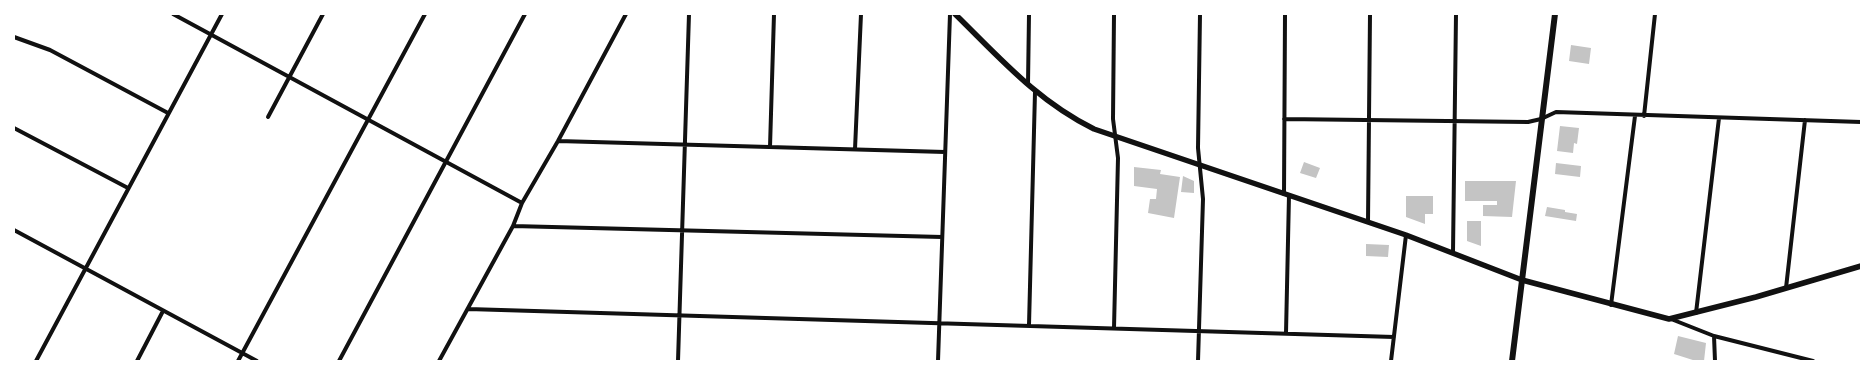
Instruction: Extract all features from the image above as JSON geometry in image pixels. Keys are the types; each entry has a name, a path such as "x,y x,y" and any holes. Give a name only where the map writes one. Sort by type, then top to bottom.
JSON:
{"main road":[{"path":"955,14 1028,86 1074,120 1116,137 1406,235 1522,280 1669,319 1861,266"},
{"path":"1512,361 1555,14"}],"street":[{"path":"173,14 446,160 522,203"},
{"path":"36,361 222,14"},
{"path":"268,117 324,14"},
{"path":"238,361 424,14"},
{"path":"338,361 525,14"},
{"path":"439,361 513,226 522,203 558,141 626,14"},
{"path":"678,361 689,14"},
{"path":"770,147 774,14"},
{"path":"855,150 861,14"},
{"path":"938,361 950,14"},
{"path":"1028,86 1029,14"},
{"path":"1114,14 1113,119 1118,158 1114,328"},
{"path":"1198,361 1203,199 1198,148 1200,14"},
{"path":"1285,14 1286,333"},
{"path":"1368,222 1370,14"},
{"path":"1453,252 1456,14"},
{"path":"1644,116 1655,14"},
{"path":"14,37 50,50 168,113"},
{"path":"1029,325 1035,92"},
{"path":"1284,119 1528,122 1541,119 1556,112 1861,122"},
{"path":"1611,304 1635,116"},
{"path":"1696,312 1719,118"},
{"path":"1786,288 1805,120"},
{"path":"14,128 128,188"},
{"path":"558,141 945,152"},
{"path":"513,226 942,237"},
{"path":"14,230 257,361"},
{"path":"1391,361 1406,235"},
{"path":"468,309 1394,337"},
{"path":"137,361 164,311"},
{"path":"1669,319 1714,336 1812,361"},
{"path":"1714,336 1714,361"}],"building":[{"path":"1571,45 1591,48 1589,64 1569,61"},
{"path":"1560,126 1579,128 1577,144 1574,143 1573,153 1557,151"},
{"path":"1304,162 1320,168 1316,178 1300,173"},
{"path":"1556,163 1581,166 1580,177 1555,174"},
{"path":"1134,167 1161,170 1160,174 1180,177 1174,218 1148,213 1150,199 1156,199 1157,189 1134,186"},
{"path":"1183,176 1194,181 1194,193 1181,192"},
{"path":"1465,181 1516,181 1512,217 1483,216 1483,205 1497,205 1497,201 1465,201"},
{"path":"1406,196 1433,196 1433,214 1425,214 1425,224 1406,217"},
{"path":"1547,207 1577,214 1576,221 1545,216"},
{"path":"1467,221 1481,221 1481,246 1467,241"},
{"path":"1366,244 1389,245 1388,257 1366,256"},
{"path":"1678,336 1706,343 1704,361 1696,361 1674,354"}]}
